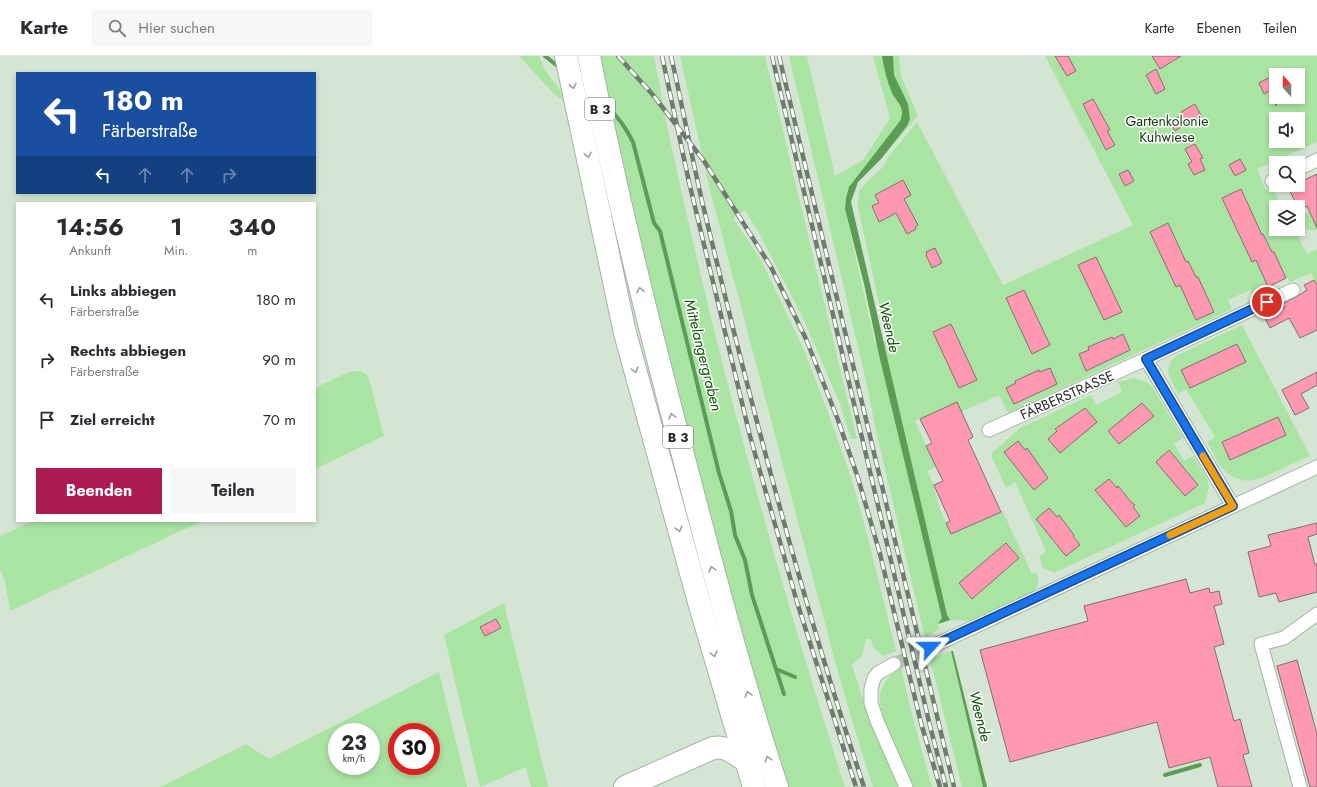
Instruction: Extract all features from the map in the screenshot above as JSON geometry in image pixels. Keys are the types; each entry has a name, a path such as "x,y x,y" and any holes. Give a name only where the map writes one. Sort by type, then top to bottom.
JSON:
{"highway":[{"name":"B 3","path":"566,56 625,333 699,602 754,787"},
{"name":"B 3","path":"589,56 606,141 643,304 718,590 777,787"},
{"path":"625,787 718,746 730,750 746,760"}],"street":[{"path":"1305,166 1317,160"},
{"name":"FÄRBERSTRASSE","path":"988,430 1146,359 1293,290"},
{"path":"1146,359 1233,506"},
{"path":"930,647 1317,467"},
{"path":"1300,787 1261,644 1284,638 1317,614"},
{"path":"894,664 878,673 874,678 871,689 871,703 877,722 906,787"}],"green space":[{"path":"519,56 539,56 544,68 559,88 564,101 555,95"},
{"path":"599,56 654,56 669,137 729,390 796,629 845,787 787,787 751,673 675,397 619,152"},
{"path":"680,56 765,56 857,439 851,439 839,401 802,316 756,227 745,210 733,218 761,260 804,350 851,477 896,651 883,656 873,647 871,639 866,639 862,656 852,665 865,706 899,787 873,787 853,724 710,190"},
{"name":"Gartenkolonie Kuhwiese","path":"789,56 807,56 835,176 863,160 890,118 873,56 899,56 901,76 918,116 881,159 858,182 854,181 849,188 846,198 845,209 875,343 889,340 882,317 858,207 859,190 883,167 889,156 917,122 1003,285 1133,225 1045,56 1317,56 1317,142 1305,147 1305,112 1269,112 1269,148 1304,148 1286,156 1269,156 1269,164 1257,169 1266,190 1269,188 1269,192 1274,192 1278,200 1269,200 1269,236 1298,236 1307,254 1317,249 1317,285 1311,273 1290,282 1288,278 1286,278 1268,287 1270,291 1254,299 1250,290 1228,300 1232,309 1008,413 999,395 961,412 957,402 915,421 936,467 927,471 934,485 940,509 951,534 1001,512 1002,510 1032,574 1036,572 1038,577 1037,587 1034,592 973,621 950,620 938,624 939,629 925,638 875,427 868,389"},
{"path":"1317,208 1317,230 1305,229 1305,214"},
{"path":"1242,325 1310,456 1264,477 1251,480 1237,479 1223,469 1207,442 1215,437 1186,389 1178,394 1170,378 1168,368 1173,359 1178,355"},
{"path":"361,371 368,376 384,436 316,469 316,388 349,372"},
{"path":"1134,378 1148,383 1154,390 1183,438 1174,444 1184,461 1193,456 1207,478 1209,487 1205,503 1058,571 1053,572 1043,568 1039,557 1046,551 1015,482 1006,488 992,457 992,453 1020,428 1091,395 1096,405 1122,392 1118,382"},
{"path":"31,522 200,522 10,611 5,580 0,569 0,536"},
{"path":"504,603 548,787 531,787 526,767 480,787 444,635"},
{"path":"951,651 983,787 962,787 930,659"},
{"path":"901,667 910,707 932,787 911,787 881,715 880,698 882,687 885,681"},
{"path":"439,672 467,787 161,787 246,744 269,759 328,729 328,775 380,775 380,723 339,723"}],"shaded area":[{"path":"882,56 893,56 894,75 908,104 910,119 907,126 881,159 858,182 851,202 947,615 950,620 938,624 942,618 845,209 849,187 900,121 902,113 900,104 890,88"},
{"path":"951,651 953,651 987,787 983,787"}],"building":[{"path":"1055,56 1068,56 1076,71 1067,76"},
{"path":"1152,56 1181,56 1160,69"},
{"path":"1156,69 1165,89 1156,94 1146,75"},
{"path":"1269,78 1269,91 1264,94 1259,83"},
{"path":"1093,99 1110,130 1107,131 1115,145 1106,150 1083,104"},
{"path":"1195,104 1202,117 1188,125 1187,123 1175,131 1170,122 1182,115 1181,112"},
{"path":"1195,144 1203,158 1200,159 1205,170 1194,175 1188,164 1192,162 1185,149"},
{"path":"1240,159 1246,170 1235,176 1229,165"},
{"path":"1128,170 1134,181 1125,186 1119,174"},
{"path":"1317,174 1317,228 1307,206 1305,207 1305,200 1294,200 1290,192 1305,192 1305,180"},
{"path":"903,180 911,195 904,199 918,225 915,227 916,229 907,234 896,213 879,222 872,206 879,203 875,195"},
{"path":"1241,189 1262,235 1263,234 1272,252 1274,252 1286,278 1268,287 1256,260 1252,262 1222,198"},
{"path":"1168,223 1186,262 1188,261 1196,277 1198,277 1214,312 1196,320 1180,285 1176,287 1150,232"},
{"path":"935,248 942,263 932,268 926,252"},
{"path":"1096,257 1122,312 1104,320 1078,265"},
{"path":"1314,280 1317,285 1317,330 1300,338 1289,318 1270,328 1265,318 1284,308 1282,304 1307,290 1304,285"},
{"path":"1024,290 1050,345 1032,354 1006,298"},
{"path":"951,324 977,380 959,388 933,332"},
{"path":"1123,334 1130,350 1086,371 1079,354 1089,350 1088,347 1112,337 1113,339"},
{"path":"1237,344 1246,362 1190,388 1181,370"},
{"path":"1050,368 1057,384 1014,404 1006,388 1016,383 1015,381 1039,370 1040,372"},
{"path":"1317,372 1317,385 1301,394 1309,408 1295,415 1282,390"},
{"path":"957,402 973,437 968,440 1001,512 951,534 946,523 950,521 934,485 943,481 926,446 932,443 920,419"},
{"path":"1142,403 1154,416 1119,444 1108,431"},
{"path":"1085,408 1097,422 1060,453 1048,439 1057,431 1055,429"},
{"path":"1278,417 1286,435 1230,460 1222,442"},
{"path":"1018,441 1025,450 1027,448 1048,478 1034,490 1004,452"},
{"path":"1169,450 1198,485 1185,496 1156,462"},
{"path":"1109,479 1117,488 1118,486 1135,505 1133,507 1140,516 1126,527 1095,490"},
{"path":"1049,508 1057,517 1059,515 1080,545 1066,556 1036,519"},
{"path":"1317,523 1317,534 1308,537 1315,565 1317,564 1317,592 1279,602 1276,593 1259,597 1248,552 1271,546 1268,535"},
{"path":"1006,543 1019,558 972,599 959,583"},
{"path":"1186,579 1190,593 1209,588 1210,593 1219,591 1222,604 1214,606 1224,644 1214,647 1234,721 1240,719 1249,753 1243,755 1252,787 1218,787 1210,757 1169,768 1157,722 1010,762 980,650 1088,621 1084,606"},
{"path":"496,619 501,628 485,636 480,627"},
{"path":"1297,660 1317,734 1317,787 1310,787 1277,666"}],"waterway":[{"name":"Mittelangergraben","path":"545,56 560,68"},
{"name":"Mittelangergraben","path":"607,107 622,123 633,142 654,223 660,231 719,473 731,511 735,535 745,560 752,595 784,694"},
{"path":"776,669 795,677"},
{"path":"1165,775 1200,765"}],"tunnel":[{"path":"894,664 931,647"}],"railway":[{"path":"618,56 653,95 704,161 771,267 806,339 838,420 858,478 880,554 921,723 940,787"},
{"path":"662,56 689,182 750,436 797,602 856,787"},
{"path":"671,56 702,201 757,422 818,642 864,787"},
{"path":"772,56 930,726 946,787"},
{"path":"779,56 954,787"}],"slow traffic":[{"path":"1170,535 1233,506 1203,456"}],"route":[{"path":"930,647 1233,506 1146,359 1267,302"}],"water label":[{"name":"Weende","path":"889,327"},
{"name":"Weende","path":"980,716"}]}
